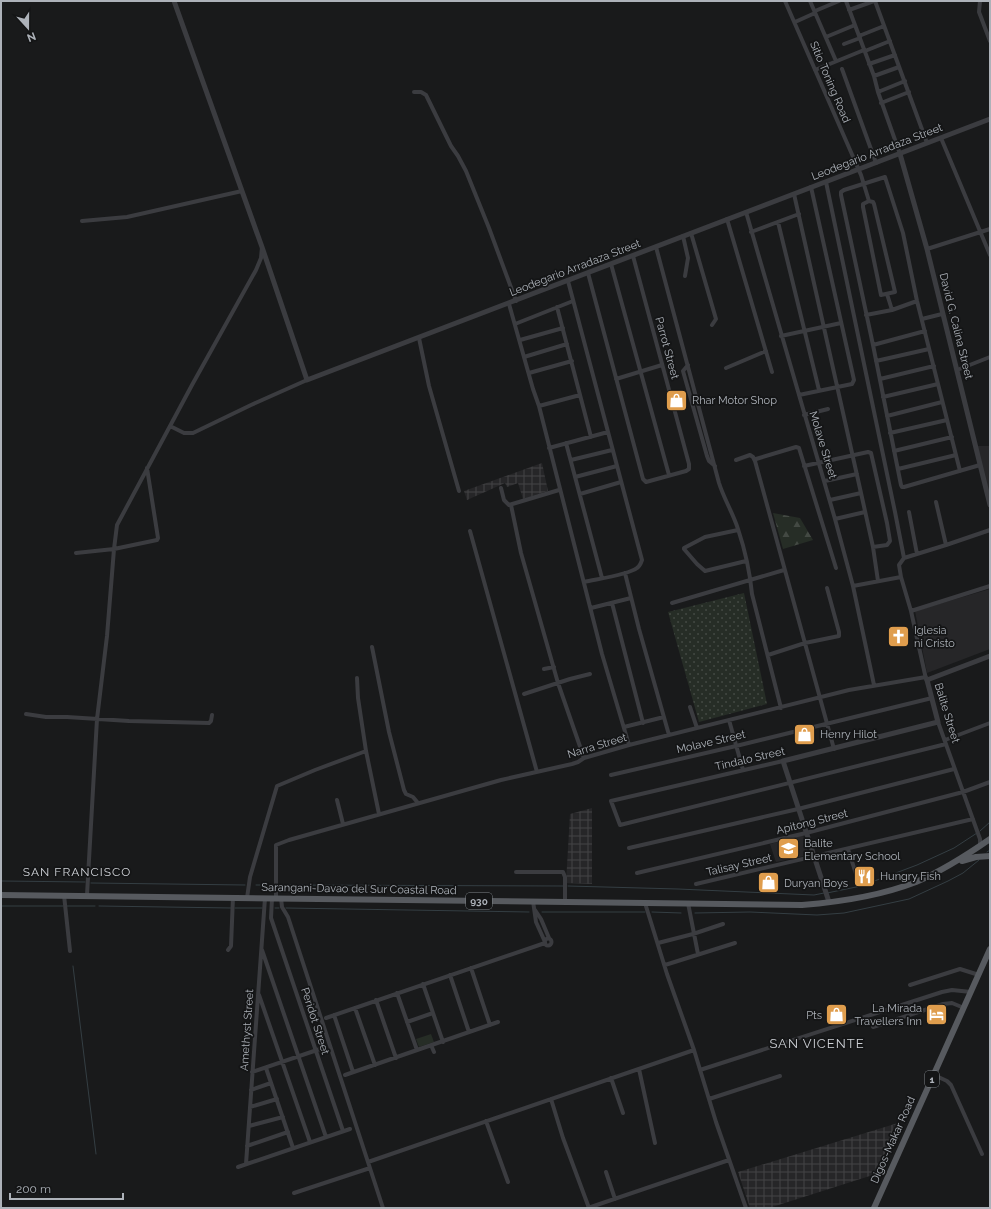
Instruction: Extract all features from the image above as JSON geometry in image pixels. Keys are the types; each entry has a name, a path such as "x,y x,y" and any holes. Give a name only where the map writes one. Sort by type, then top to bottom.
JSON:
{"main road":[{"name":"Sarangani-Davao del Sur Coastal Road","path":"1,895 792,905 858,898 916,882 950,864 990,839"},
{"name":"Sarangani-Davao del Sur Coastal Road","path":"950,864 976,856 990,856"},
{"name":"Digos-Makar Road","path":"874,1208 990,950"}],"street":[{"path":"174,1 262,247 263,257 307,380"},
{"name":"Sitio Toning Road","path":"786,1 859,170 869,201 873,202 874,204 895,292 887,294"},
{"path":"810,1 836,61"},
{"path":"795,22 839,1"},
{"path":"846,1 870,64 878,92 900,154"},
{"path":"849,10 874,1 928,143"},
{"path":"980,1 979,12 990,41"},
{"path":"826,37 855,24"},
{"path":"844,44 884,26"},
{"path":"815,70 890,41"},
{"path":"870,64 895,55"},
{"path":"874,76 899,67"},
{"path":"842,69 876,163"},
{"path":"878,92 905,81"},
{"path":"414,92 421,92 426,95 450,146 458,156 466,171 516,301"},
{"path":"882,102 909,92"},
{"name":"Leodegario Arradaza Street","path":"170,426 184,433 193,433 307,380 990,119"},
{"path":"941,138 990,256"},
{"name":"David G. Calina Street","path":"900,154 927,250 990,505"},
{"path":"960,471 917,301 903,233 885,177 844,190 841,192 841,195 901,485 904,487 960,471 980,465"},
{"path":"826,182 904,558"},
{"path":"798,395 852,384 854,380 811,188"},
{"path":"82,221 127,217 242,191"},
{"path":"794,194 873,547 878,582"},
{"path":"869,201 862,204 880,295 887,294 892,310"},
{"name":"Molave Street","path":"746,212 798,395 825,481 853,586 874,685"},
{"path":"751,232 799,214"},
{"path":"727,219 772,372"},
{"path":"778,222 804,331 820,390"},
{"path":"927,250 990,229"},
{"path":"691,233 716,319 712,325"},
{"path":"683,236 688,258 685,276"},
{"path":"656,247 715,467 724,498 738,530 751,580 752,594 781,708"},
{"name":"Parrot Street","path":"633,256 689,464 689,469 669,475"},
{"path":"87,895 90,864 97,719 107,636 115,534 121,517 147,468 263,257"},
{"path":"588,273 643,479 646,482 669,475 611,264"},
{"path":"568,281 642,560 638,568 625,573 584,582"},
{"path":"866,315 892,310 917,301"},
{"path":"515,324 573,302"},
{"path":"509,304 529,373 532,390 539,406 559,490 602,654 630,745"},
{"path":"557,307 591,436"},
{"path":"922,318 942,312"},
{"path":"782,336 841,323"},
{"path":"520,340 563,328"},
{"path":"873,345 925,331"},
{"path":"419,338 437,414 459,491"},
{"path":"524,357 567,344"},
{"path":"876,362 929,349"},
{"path":"726,368 766,351"},
{"path":"957,370 990,358"},
{"path":"529,373 572,361"},
{"path":"688,365 683,371 690,399 707,456 715,467"},
{"path":"616,379 662,366"},
{"path":"880,379 934,366"},
{"path":"685,380 693,382"},
{"path":"883,397 938,384"},
{"path":"539,406 580,395"},
{"path":"690,399 700,407"},
{"path":"887,416 942,402"},
{"path":"804,414 828,409"},
{"path":"890,433 947,420"},
{"path":"549,448 608,432"},
{"path":"894,451 952,437"},
{"path":"566,443 602,578"},
{"path":"755,461 764,456 798,447 800,449 836,568"},
{"path":"571,460 612,450"},
{"path":"804,466 868,452 871,455 890,541 889,544 873,547"},
{"path":"736,460 750,455 755,461 834,749"},
{"path":"898,469 956,455"},
{"path":"710,462 713,458"},
{"path":"575,477 617,466"},
{"path":"76,554 155,541 158,538 147,468"},
{"path":"825,481 857,474"},
{"path":"580,494 621,482"},
{"path":"501,488 504,500 506,503 511,505 559,490"},
{"path":"830,500 861,493"},
{"path":"936,502 946,545"},
{"path":"511,505 521,553 558,683 584,758"},
{"path":"835,519 865,512"},
{"path":"909,512 918,554"},
{"path":"738,530 705,537 684,549 705,571 746,561"},
{"path":"853,586 901,577 899,565 904,558 990,530"},
{"path":"470,531 537,772"},
{"path":"672,603 784,570"},
{"path":"625,573 669,735"},
{"name":"Balite Street","path":"901,577 911,611 926,679 938,722 977,833 980,846"},
{"path":"911,611 990,586"},
{"path":"768,655 839,636 827,588"},
{"path":"591,608 631,598"},
{"path":"612,603 643,723"},
{"path":"372,647 389,732 404,790 406,794 413,797 418,803"},
{"path":"926,679 990,658"},
{"path":"544,669 554,667"},
{"path":"524,694 590,674"},
{"path":"358,678 358,698 366,752 379,814"},
{"name":"Narra Street","path":"276,898 276,845 418,803 572,764 584,758 669,735 781,708 819,697 874,685 926,679"},
{"name":"Molave Street","path":"611,775 932,698"},
{"path":"690,707 697,728"},
{"path":"26,714 46,718 67,717 209,723 212,715"},
{"path":"624,727 664,717"},
{"path":"729,720 743,770"},
{"name":"Tindalo Street","path":"790,783 620,825 611,801 834,749 938,722"},
{"path":"790,783 945,742 990,723"},
{"path":"247,898 250,876 277,786 315,770 366,752"},
{"path":"783,761 829,902"},
{"path":"629,848 798,809 954,768"},
{"name":"Apitong Street","path":"637,872 806,833 963,792 990,782"},
{"path":"337,800 344,824"},
{"name":"Talisay Street","path":"696,884 972,819"},
{"path":"848,849 856,874"},
{"path":"516,872 562,871 565,876 565,902"},
{"path":"64,895 70,950"},
{"path":"228,950 231,946 233,897"},
{"name":"Amethyst Street","path":"246,1164 265,898"},
{"path":"264,917 271,918 276,898"},
{"path":"276,898 288,917 383,1208"},
{"path":"533,901 536,922 545,942"},
{"path":"645,903 746,1208"},
{"path":"688,903 698,954"},
{"path":"326,1018 545,942 546,939 552,939 534,909"},
{"name":"Peridot Street","path":"271,918 343,1131"},
{"path":"658,943 723,924"},
{"path":"665,965 735,943"},
{"path":"262,947 326,1137"},
{"path":"471,968 490,1025"},
{"path":"910,985 960,969 968,970 979,975"},
{"path":"450,975 469,1032"},
{"path":"423,984 443,1042"},
{"path":"700,1070 942,992 952,990 971,992"},
{"path":"397,993 417,1050"},
{"path":"258,994 310,1142"},
{"path":"376,1000 396,1058"},
{"path":"873,1027 943,1004 952,1003 964,1008"},
{"path":"355,1008 375,1065"},
{"path":"408,1022 433,1013"},
{"path":"334,1015 353,1072"},
{"path":"345,1075 498,1022"},
{"path":"432,1046 434,1052"},
{"path":"252,1072 323,1048"},
{"path":"368,1162 694,1050"},
{"path":"266,1068 293,1148"},
{"path":"639,1069 655,1143"},
{"path":"934,1075 951,1085 982,1154"},
{"path":"709,1099 780,1076"},
{"path":"611,1078 623,1113"},
{"path":"251,1090 271,1083"},
{"path":"550,1099 589,1208 729,1160"},
{"path":"250,1107 277,1100"},
{"path":"248,1126 283,1117"},
{"path":"486,1121 508,1182"},
{"path":"238,1167 350,1129"},
{"path":"247,1146 288,1132"},
{"path":"294,1193 370,1168"},
{"path":"606,1172 615,1199"}],"shaded area":[{"path":"977,446 990,446 990,497"},
{"path":"542,463 548,491 523,499 518,483 507,487 505,483 467,500 464,491"},
{"path":"990,589 990,649 927,673 915,611"},
{"path":"592,808 592,884 566,883 570,814"},
{"name":"Balite Elementary School","path":"803,835 809,855 776,862 770,844"},
{"path":"898,1123 876,1174 769,1208 750,1208 738,1172"}],"green space":[{"path":"773,513 800,518 813,540 783,549"},
{"path":"744,593 767,704 699,722 668,612"},
{"path":"431,1034 434,1042 419,1047 416,1039"}],"waterway":[{"path":"980,831 990,822"},
{"path":"827,893 861,886 917,865 954,848 977,833"},
{"path":"695,913 750,912 817,915 844,913 909,899 963,873 979,860"},
{"path":"1,881 85,882"},
{"path":"91,883 245,885"},
{"path":"256,885 274,885"},
{"path":"278,885 564,886"},
{"path":"568,886 814,895 824,893"},
{"path":"1,906 63,906"},
{"path":"66,906 95,906"},
{"path":"99,906 231,908"},
{"path":"235,908 262,908"},
{"path":"286,908 529,912"},
{"path":"542,912 645,912"},
{"path":"652,912 681,913"},
{"path":"73,966 96,1154"}],"place":[{"name":"Rhar Motor Shop","path":"676,400"},
{"name":"Iglesia ni Cristo","path":"899,636"},
{"name":"Henry Hilot","path":"805,734"},
{"name":"Balite Elementary School","path":"789,849"},
{"name":"Hungry Fish","path":"864,876"},
{"name":"Duryan Boys","path":"769,883"},
{"name":"La Mirada Travellers Inn","path":"937,1014"},
{"name":"Pts","path":"837,1015"}],"district":[{"name":"SAN FRANCISCO","path":"77,872"},
{"name":"SAN VICENTE","path":"817,1043"}]}
